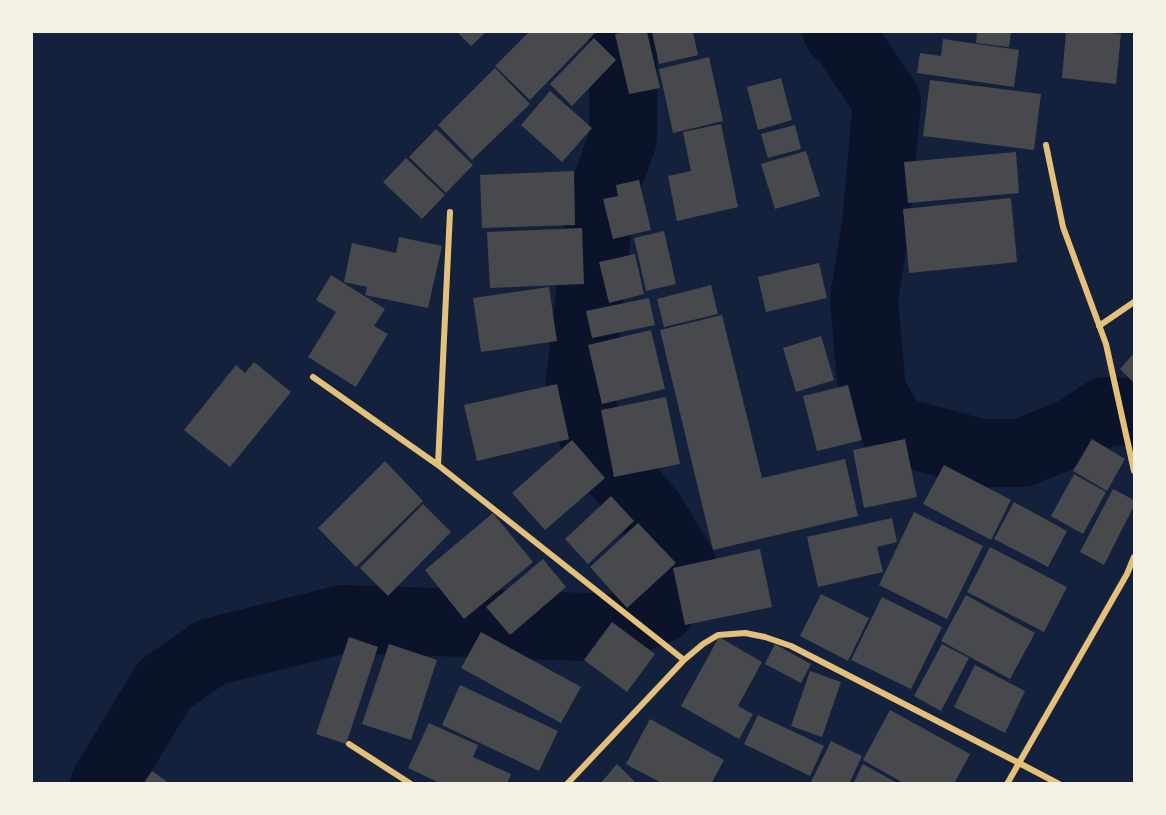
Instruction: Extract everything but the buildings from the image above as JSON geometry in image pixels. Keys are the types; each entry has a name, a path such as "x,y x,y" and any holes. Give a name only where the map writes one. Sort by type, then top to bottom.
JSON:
{"street":[{"path":"1046,145 1062,228 1106,344 1134,471"},
{"path":"438,465 450,212"},
{"path":"1099,326 1134,302"},
{"path":"313,377 438,465 684,660"},
{"path":"1007,783 1127,574 1134,557"},
{"path":"567,783 684,660 718,635 745,633 791,646 1059,783"},
{"path":"349,744 411,783"}],"waterway":[{"path":"104,784 164,685 211,652 343,619 616,628 661,609 682,564 651,513 598,450 578,396 601,199 623,139 623,32"},
{"path":"837,32 841,33 887,101 876,224 864,299 872,392 895,430 980,453 1022,453 1075,431 1105,411 1134,412"}]}
